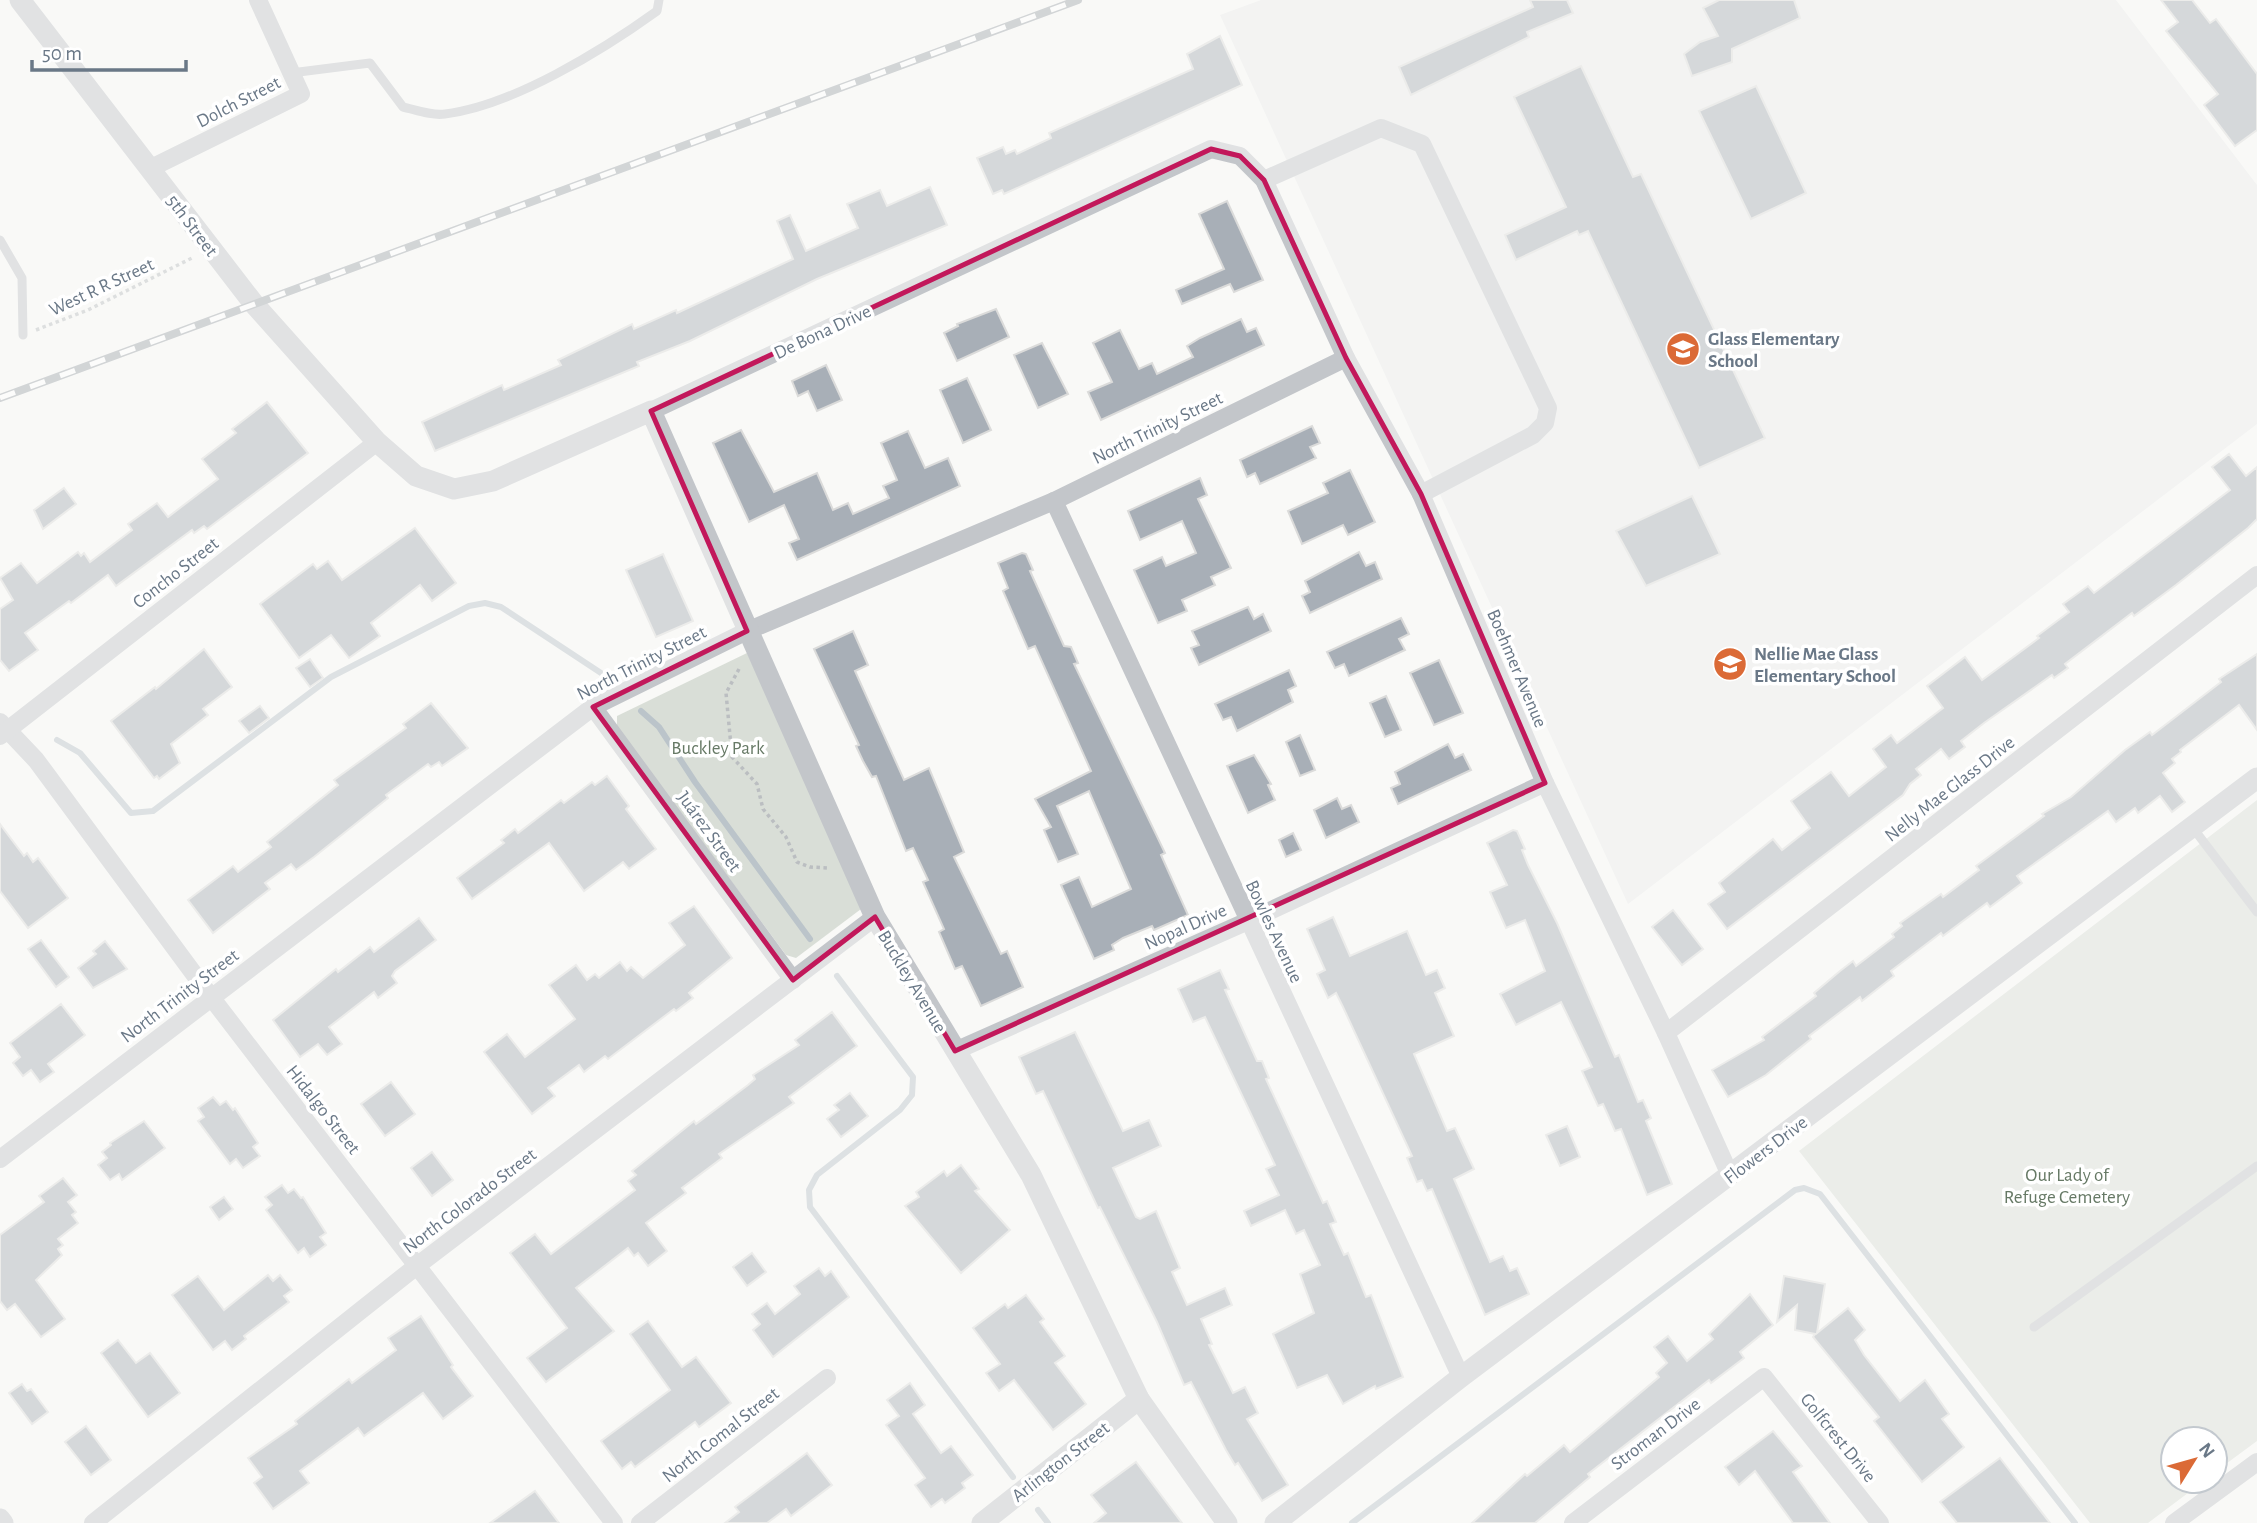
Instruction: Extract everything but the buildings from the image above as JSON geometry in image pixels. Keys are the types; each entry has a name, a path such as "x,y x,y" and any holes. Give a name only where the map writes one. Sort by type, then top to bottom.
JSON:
{"street":[{"name":"5th Street","path":"20,0 254,304 377,442"},
{"name":"Dolch Street","path":"151,168 301,93 258,0"},
{"path":"1264,180 1381,128 1422,144 1548,408 1545,423 1533,435 1420,494"},
{"name":"De Bona Drive","path":"377,442 416,475 454,489 493,481 651,411 1211,149 1240,156 1264,180"},
{"name":"Boehmer Avenue","path":"1264,180 1346,358 1420,494 1545,783 1666,1034 1730,1175"},
{"name":"North Trinity Street","path":"0,1159 593,707 747,631 1054,501 1346,358"},
{"name":"Buckley Avenue","path":"651,411 875,917 1031,1175 1139,1399 1227,1523"},
{"name":"Concho Street","path":"2,730 377,442"},
{"name":"Bowles Avenue","path":"1054,501 1461,1377"},
{"name":"Nelly Mae Glass Drive","path":"1666,1034 2257,575"},
{"name":"Juárez Street","path":"593,707 793,980"},
{"name":"Hidalgo Street","path":"2,730 36,760 211,997 614,1523"},
{"name":"Flowers Drive","path":"1275,1523 1461,1377 2257,778"},
{"name":"Nopal Drive","path":"955,1051 1248,921 1545,783"},
{"name":"North Colorado Street","path":"93,1523 418,1265 875,917"},
{"name":"Stroman Drive","path":"1573,1523 1764,1377"},
{"name":"Golfcrest Drive","path":"1764,1377 1880,1523"},
{"name":"North Comal Street","path":"640,1523 827,1378"},
{"name":"Arlington Street","path":"982,1523 1139,1399"},
{"path":"2174,1523 2257,1462"},
{"path":"0,1518 4,1523"}],"lane":[{"path":"291,73 370,63 403,107 443,115 486,106 602,50 657,11 659,0"},
{"path":"0,240 22,278 23,335"},
{"path":"2193,828 2257,912"},
{"path":"2034,1327 2257,1166"}],"path":[{"name":"West R R Street","path":"23,335 88,310 211,249"},
{"path":"740,669 726,693 732,757 757,784 763,809 786,836 797,862 810,867 830,868"}],"highlighted area":[{"path":"1211,149 1240,156 1264,180 1346,358 1421,494 1545,783 955,1051 875,917 793,980 593,707 747,631 651,411"}],"shaded area":[{"name":"Nellie Mae Glass Elementary School","path":"1261,0 2116,0 2257,185 2257,424 1628,904 1220,15"}],"green space":[{"name":"Buckley Park","path":"747,653 865,906 796,958 786,955 617,727 617,716"},
{"name":"Our Lady of Refuge Cemetery","path":"2257,800 2257,1441 2229,1462 2229,1425 2159,1425 2159,1495 2185,1495 2148,1523 2090,1523 1799,1151"}],"waterway":[{"path":"57,740 80,753 131,813 153,811 331,677 469,606 485,603 501,607 601,673"},
{"path":"641,711 659,727 695,782 810,939"},
{"path":"837,976 913,1077 912,1095 900,1110 817,1175 809,1190 810,1207 1013,1477"},
{"path":"1352,1523 1795,1190 1804,1188 1820,1194 2075,1523"},
{"path":"1038,1510 1048,1523"}],"railway":[{"path":"0,398 1078,0"}],"place":[{"name":"Glass Elementary School","path":"1683,349"},
{"name":"Nellie Mae Glass Elementary School","path":"1730,664"}]}
